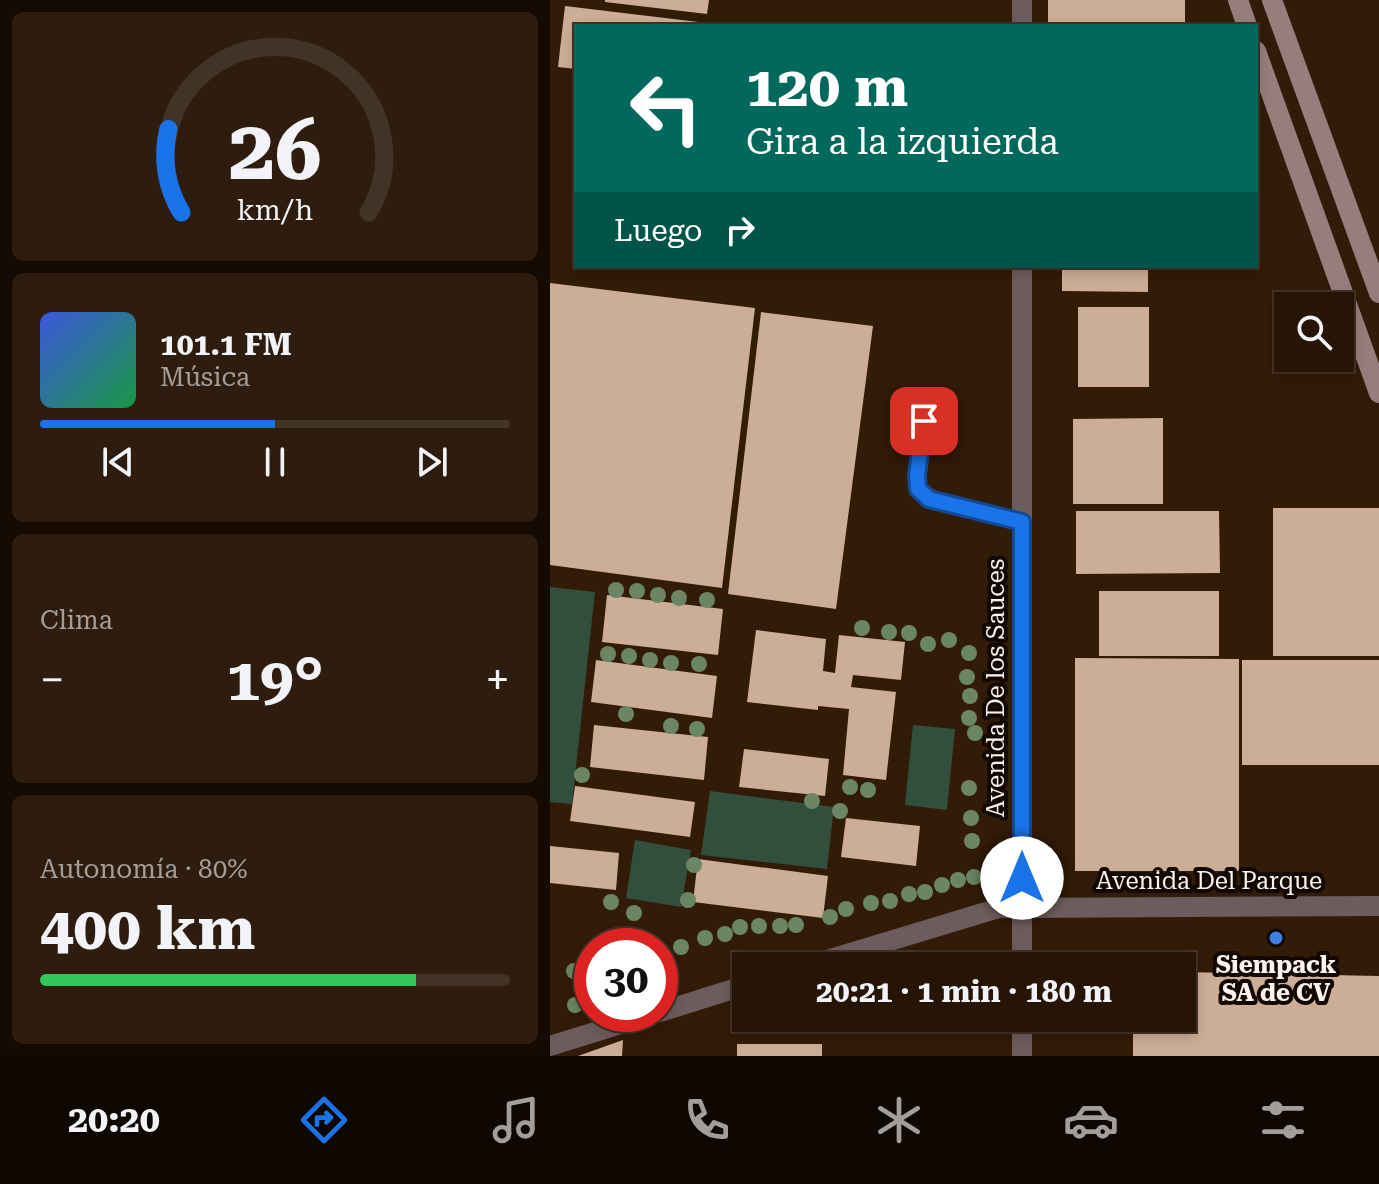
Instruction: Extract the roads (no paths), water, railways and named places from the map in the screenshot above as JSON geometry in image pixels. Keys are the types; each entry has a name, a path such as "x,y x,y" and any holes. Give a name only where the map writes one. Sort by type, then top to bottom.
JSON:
{"main road":[{"path":"1238,0 1246,24"},
{"path":"1272,0 1379,293"},
{"path":"1258,57 1379,393"}],"street":[{"path":"1022,0 1022,24"},
{"name":"Avenida De los Sauces","path":"1022,268 1022,952"},
{"name":"Avenida Del Parque","path":"852,952 999,908 1379,906"},
{"path":"678,1006 732,989"},
{"path":"550,1046 595,1032"},
{"path":"1022,1032 1022,1056"}],"lane":[{"path":"924,421 918,489 929,499 1022,522"}],"place":[{"name":"Siempack SA de CV","path":"1276,938"}]}
